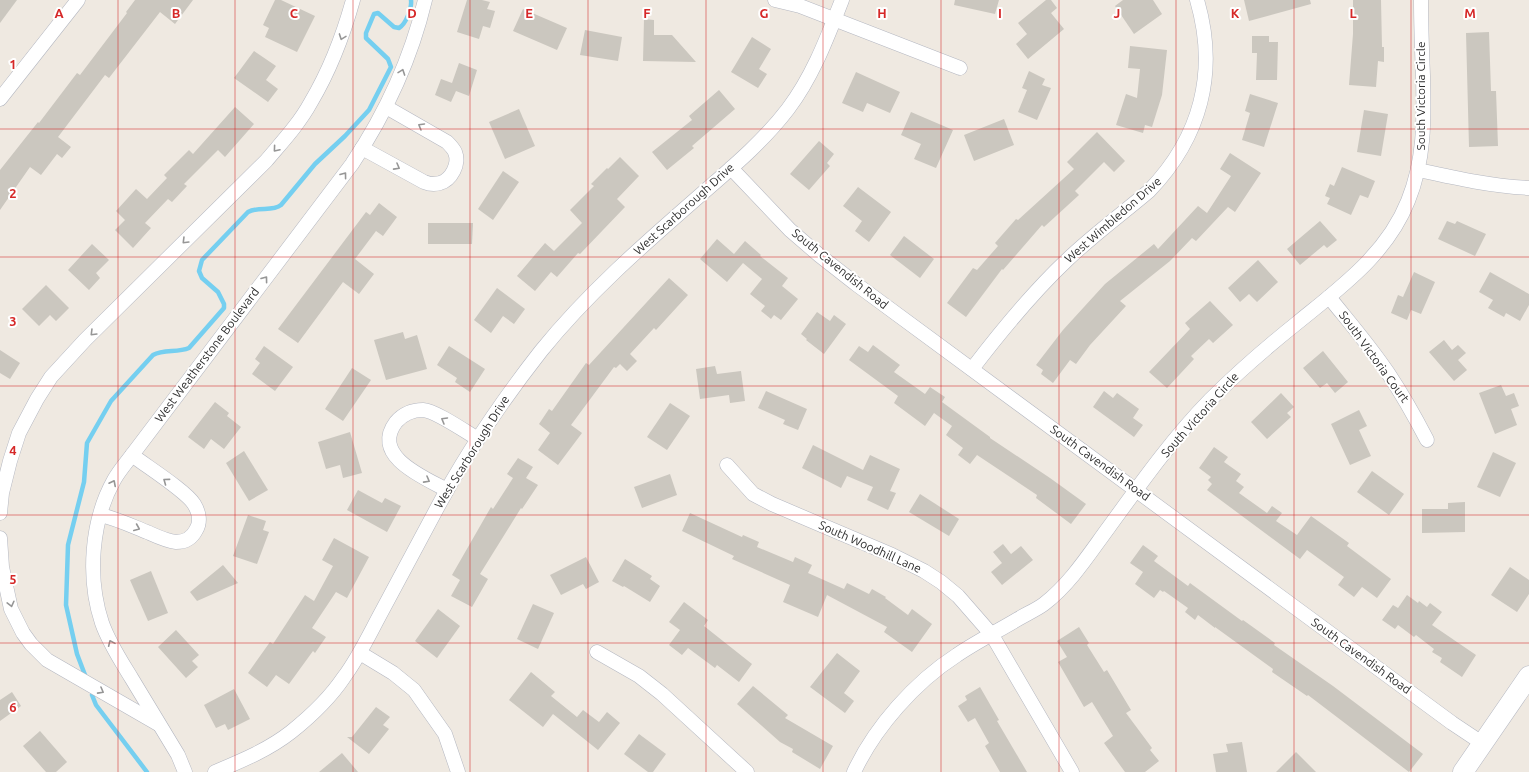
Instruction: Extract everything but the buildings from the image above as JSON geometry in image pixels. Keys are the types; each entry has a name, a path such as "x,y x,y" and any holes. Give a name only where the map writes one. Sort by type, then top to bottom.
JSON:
{"street":[{"path":"0,99 78,0"},
{"path":"0,513 0,506 10,461 19,433 36,399 51,377 85,340 266,161 291,131 311,103 334,57 343,34 353,0"},
{"name":"West Weatherstone Boulevard","path":"185,772 178,754 115,650 102,622 96,596 93,561 95,534 114,480 348,170 362,148 386,107 400,79 414,40 425,0"},
{"path":"776,0 800,6 960,68"},
{"name":"West Scarborough Drive","path":"215,772 248,758 290,732 314,712 334,691 360,653 447,490 497,408 542,349 582,304 642,246 768,134 789,108 809,77 821,54 842,0"},
{"name":"West Wimbledon Drive","path":"972,369 1004,327 1045,282 1068,259 1149,191 1160,180 1180,153 1194,124 1205,81 1206,65 1204,29 1197,0"},
{"name":"South Victoria Circle","path":"854,772 859,761 878,731 917,687 940,667 957,655 1042,605 1059,590 1077,571 1136,490 1178,436 1208,402 1247,363 1354,276 1372,258 1388,238 1407,203 1418,170 1422,152 1424,118 1421,0"},
{"path":"362,148 424,182 434,184 444,182 449,178 455,168 455,151 447,142 386,107"},
{"name":"South Cavendish Road","path":"731,168 790,230 819,255 1446,719 1482,743"},
{"path":"1418,170 1475,182 1529,188"},
{"name":"South Victoria Court","path":"1330,296 1388,374 1407,403 1427,440"},
{"path":"447,490 400,463 393,452 390,443 391,434 395,425 404,415 424,410 434,414 478,439"},
{"path":"101,515 113,518 162,539 176,542 184,541 193,536 197,529 199,521 198,513 192,501 132,455"},
{"name":"South Woodhill Lane","path":"728,465 753,494 772,504 924,570 958,596 992,635 1072,772"},
{"name":"West Weatherstone Boulevard","path":"0,548 2,567 12,609 23,633 31,644 47,660 160,725"},
{"path":"597,652 639,676 662,694 748,772"},
{"path":"360,653 393,673 414,690 445,734 458,772"},
{"path":"1462,772 1529,676"}],"waterway":[{"path":"85,675 77,654 66,605 68,545 84,482 87,443 111,401 153,355 162,352 189,348 224,308 224,304 218,292 202,278 199,271 202,260 248,212 257,209 274,208 281,205 315,164 345,136 369,110 391,67 388,59 366,38 366,33 374,14 378,13 394,27 399,28 402,26 408,16 411,7 411,0"},
{"path":"92,695 96,705 147,772"}]}
